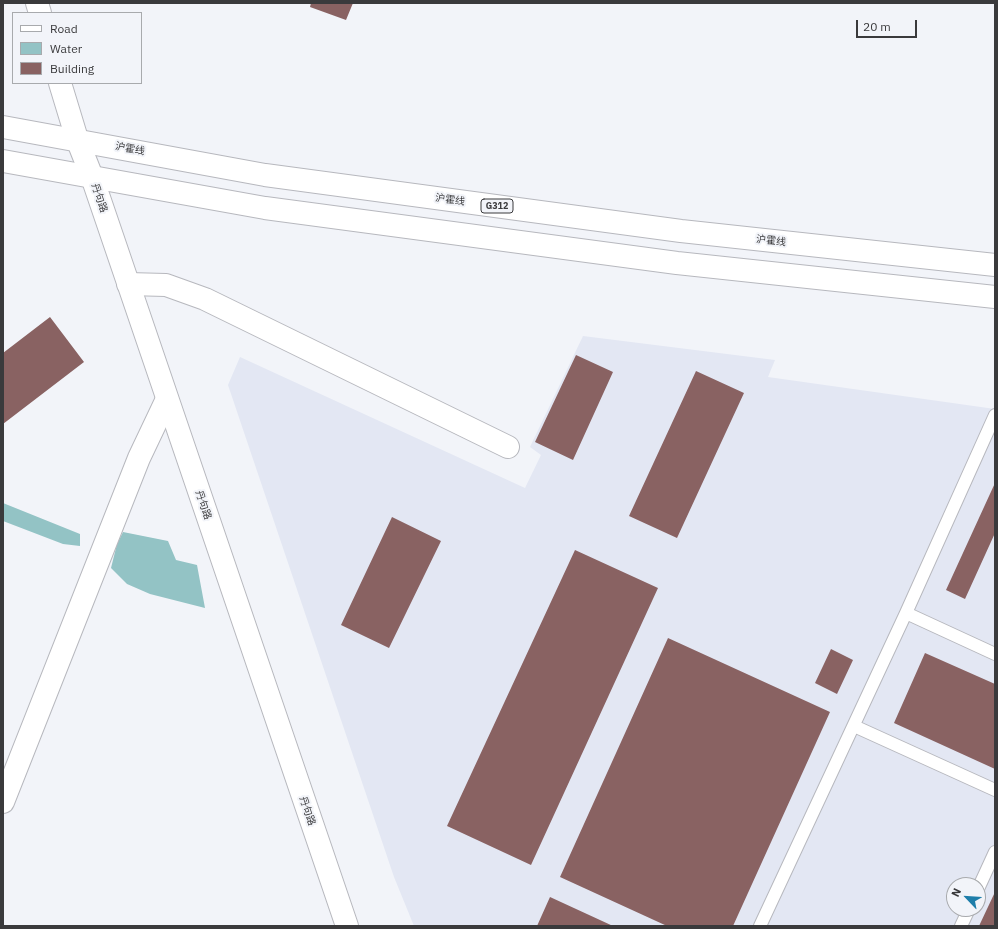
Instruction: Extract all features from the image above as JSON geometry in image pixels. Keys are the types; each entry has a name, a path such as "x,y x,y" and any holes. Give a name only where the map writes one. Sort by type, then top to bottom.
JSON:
{"main road":[{"name":"丹句路","path":"60,84 77,139 92,177 347,926"},
{"name":"沪霍线","path":"3,127 77,139 273,176 681,231 995,265"},
{"path":"3,161 264,208 677,264 995,297"},
{"path":"128,284 166,285 205,299 508,447"},
{"path":"3,802 133,472 167,399"}],"lane":[{"path":"760,926 906,613 995,415"},
{"path":"906,613 995,654"},
{"path":"854,726 995,790"},
{"path":"984,877 995,852"}],"shaded area":[{"path":"583,336 775,360 768,377 995,409 995,926 414,926 394,877 228,385 240,357 525,488 541,455 530,447"}],"water":[{"path":"3,503 80,534 80,546 63,544 3,521"},
{"path":"123,532 168,541 176,560 197,565 205,608 150,594 127,584 111,568 117,544"}],"building":[{"path":"311,3 353,3 346,20 310,7"},
{"path":"50,317 84,362 3,424 3,353"},
{"path":"576,355 613,372 573,460 535,442"},
{"path":"696,371 744,393 677,538 629,516"},
{"path":"995,483 995,533 965,599 946,590"},
{"path":"392,517 441,541 389,648 341,625"},
{"path":"575,550 658,588 531,865 447,826"},
{"path":"668,638 830,712 733,926 667,926 560,877"},
{"path":"831,649 853,660 837,694 815,683"},
{"path":"925,653 995,684 995,769 894,723"},
{"path":"995,892 995,926 979,926 983,917 986,917 986,911"},
{"path":"550,897 613,926 537,926"}]}
